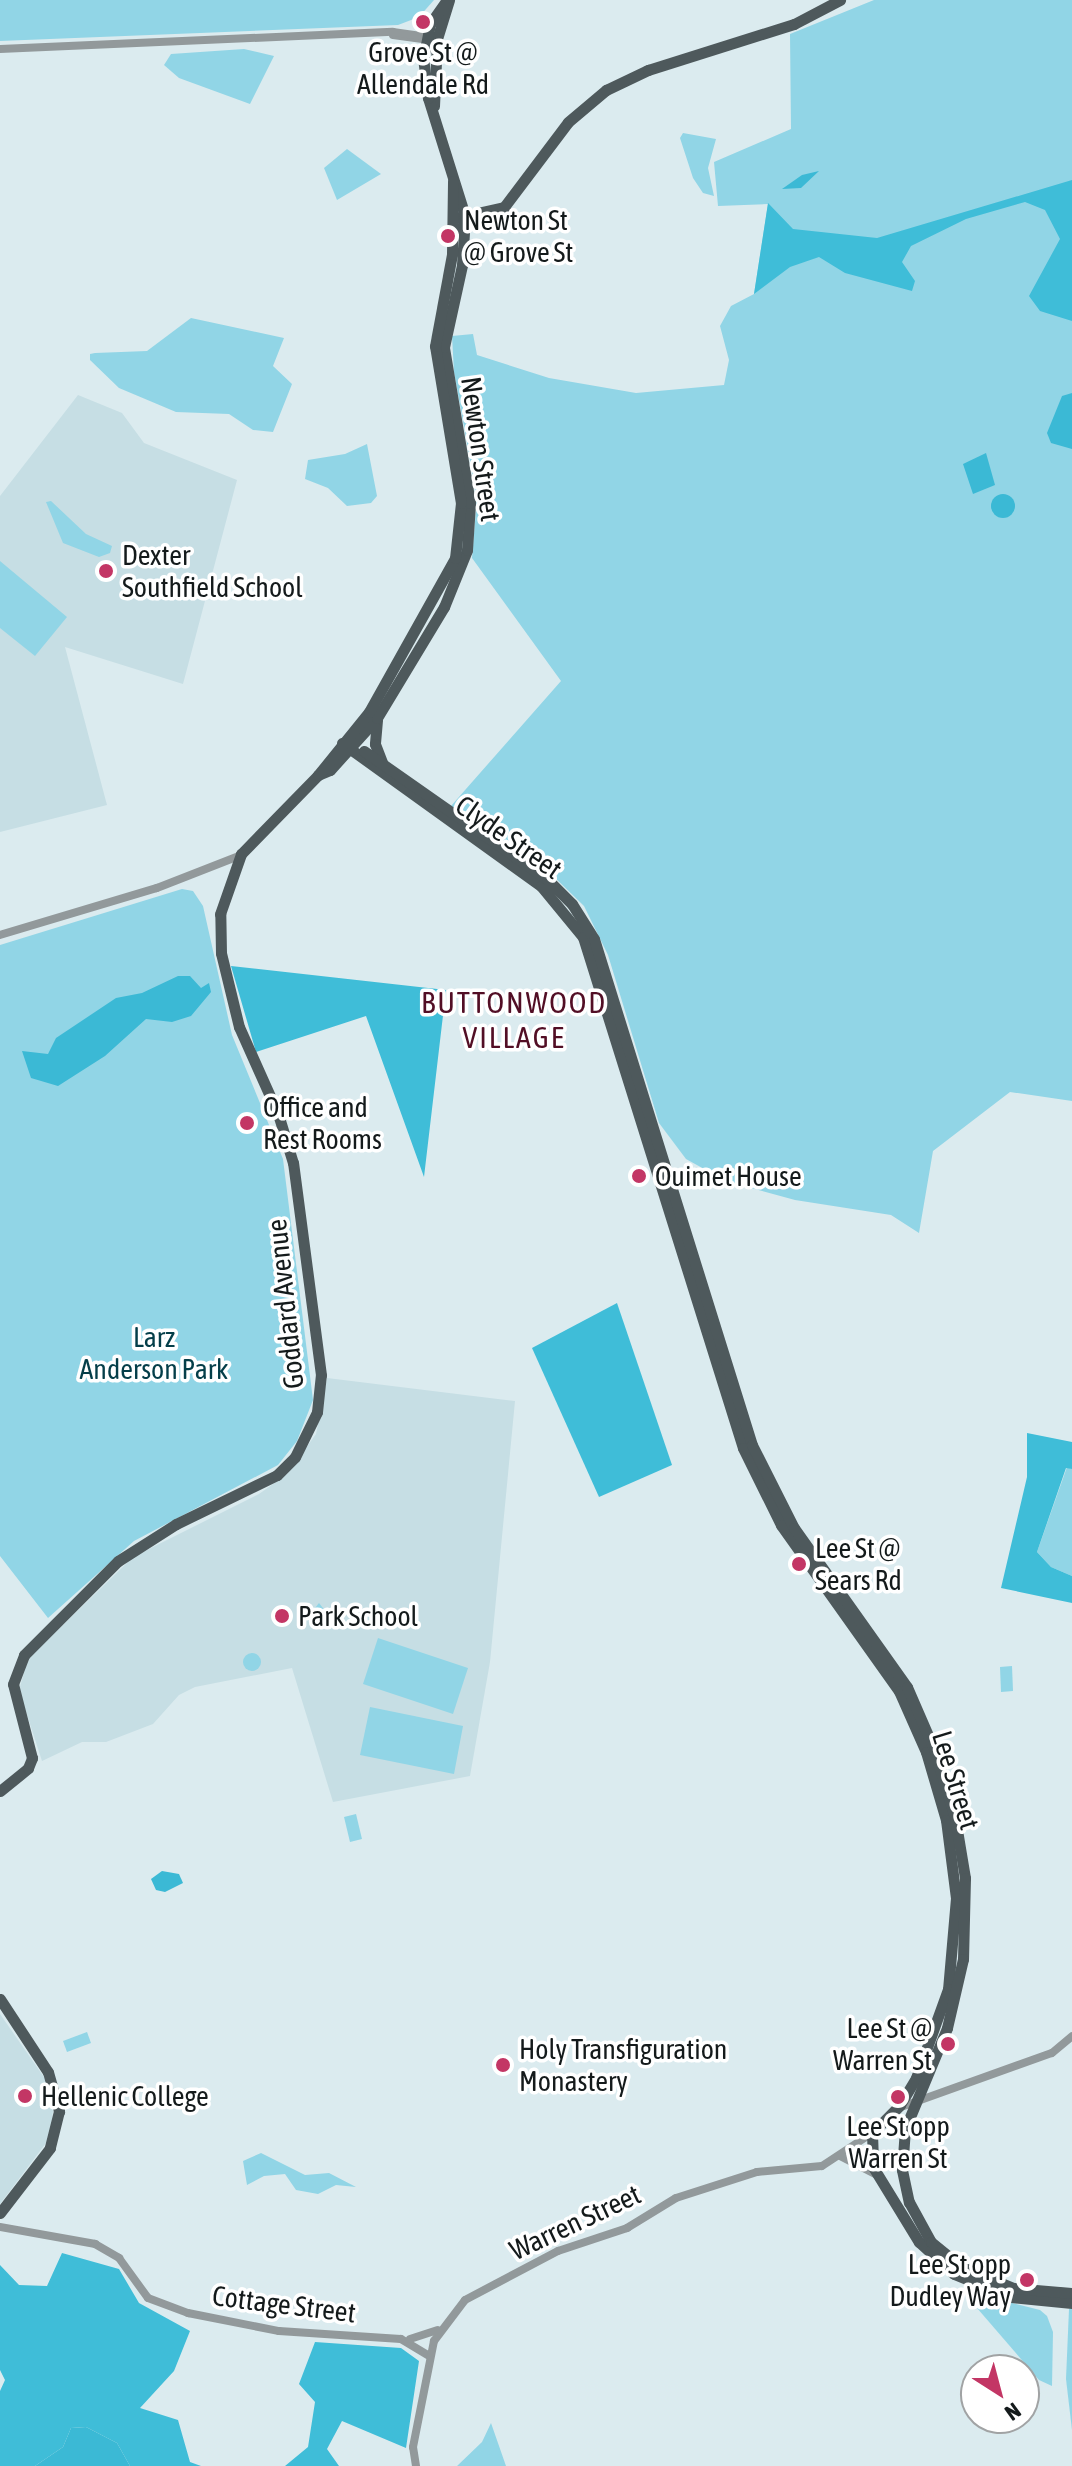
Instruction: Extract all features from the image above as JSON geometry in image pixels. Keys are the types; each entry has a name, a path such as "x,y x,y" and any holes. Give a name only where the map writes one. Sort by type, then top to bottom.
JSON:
{"main road":[{"path":"448,0 429,39 434,106 460,222 490,220 505,207 568,122 606,90 648,70 794,24 840,0"},
{"name":"Newton Street","path":"241,854 377,718 444,607 467,550 470,503 444,347 460,222"},
{"name":"Newton Street","path":"348,744 434,602 459,539 461,503 435,346 460,222"},
{"path":"377,718 374,740 383,766"},
{"name":"Clyde Street","path":"348,744 547,879 583,919 599,953 665,1186"},
{"name":"Clyde Street","path":"348,744 533,880 575,924 593,965 665,1186"},
{"name":"Goddard Avenue","path":"0,1791 28,1768 32,1758 14,1693 14,1674 24,1655 118,1561 176,1524 277,1475 295,1457 317,1412 321,1375 293,1163 278,1114 244,1042 219,942 222,905 241,854"},
{"name":"Lee Street","path":"665,1186 757,1458 799,1536 902,1679 948,1790 965,1878 963,1959 947,2028 904,2137 903,2176 920,2226 948,2259 1013,2288 1072,2293"},
{"name":"Lee Street","path":"665,1186 749,1462 792,1541 899,1691 926,1752 946,1820 956,1898 951,1974 927,2054 888,2118 872,2133"},
{"path":"0,1999 48,2072 59,2111 50,2148 0,2213"},
{"path":"888,2118 899,2123 904,2137"},
{"path":"872,2133 869,2152 879,2179 919,2242 958,2276 1011,2297 1072,2303"},
{"path":"879,2179 895,2185 903,2176"}],"street":[{"path":"0,49 380,33 429,39"},
{"name":"Newton Street","path":"0,935 166,885 241,854"},
{"path":"888,2118 917,2098 1052,2053 1072,2036"},
{"name":"Warren Street","path":"416,2466 413,2447 429,2356 438,2330 480,2291 570,2246 627,2228 676,2198 757,2172 808,2170 840,2156 872,2133"},
{"path":"840,2156 879,2179"},
{"name":"Cottage Street","path":"0,2227 95,2244 119,2258 148,2298 188,2313 279,2331 401,2339 421,2338 438,2330"},
{"name":"Cottage Street","path":"401,2339 429,2356"}],"shaded area":[{"path":"819,171 801,188 782,189 802,175"},
{"path":"1072,180 1072,321 1040,311 1029,296 1060,239 1045,210 1025,202 966,219 911,246 902,262 915,281 912,291 845,273 819,257 790,267 754,294 768,203 793,229 877,238"},
{"path":"1072,393 1072,449 1051,443 1047,433 1062,396"},
{"name":"Dexter Southfield School","path":"78,395 122,413 144,443 237,480 183,684 65,647 107,805 0,832 0,496"},
{"path":"986,453 995,485 973,494 963,464"},
{"path":"1003,494 1012,497 1015,506 1012,515 1003,518 994,515 991,506 994,497"},
{"path":"231,966 446,990 424,1177 366,1016 256,1052"},
{"path":"178,976 190,976 201,988 209,983 211,992 191,1016 172,1022 146,1019 105,1056 58,1086 31,1078 22,1051 48,1054 56,1038 116,998 142,993"},
{"path":"617,1303 672,1465 599,1497 532,1348"},
{"name":"Park School","path":"327,1378 515,1401 490,1662 470,1776 333,1802 292,1668 195,1687 179,1695 153,1724 106,1742 82,1742 42,1761 19,1690 28,1659 133,1557 259,1494 287,1474 316,1434"},
{"path":"1027,1433 1072,1442 1072,1469 1066,1468 1037,1552 1051,1567 1072,1576 1072,1603 1001,1588 1027,1477"},
{"path":"162,1871 179,1874 183,1883 165,1892 156,1890 151,1879"},
{"name":"Hellenic College","path":"0,2014 46,2080 53,2111 49,2139 0,2204"},
{"path":"62,2253 119,2269 139,2303 190,2331 174,2371 140,2408 178,2420 190,2462 201,2466 130,2466 117,2443 86,2427 71,2428 63,2447 35,2466 0,2466 0,2391 5,2380 0,2370 0,2265 19,2285 47,2286"},
{"path":"315,2342 401,2348 419,2361 406,2448 342,2421 327,2449 339,2466 285,2466 308,2447 315,2402 299,2384"},
{"path":"86,2427 117,2443 130,2466 35,2466 63,2447 71,2428"}],"green space":[{"path":"0,0 434,0 419,17 398,25 0,41"},
{"path":"874,0 1072,0 1072,1101 1010,1092 933,1151 919,1233 891,1215 795,1200 726,1181 686,1159 659,1123 608,955 584,906 546,869 451,806 561,681 472,558 477,498 454,372 452,336 473,334 477,355 549,378 636,393 724,385 729,360 720,326 731,306 754,294 768,204 718,206 714,162 791,129 790,34"},
{"path":"244,49 274,56 250,104 179,78 164,65 171,54"},
{"path":"683,133 716,139 708,168 714,196 703,193 693,178 680,138"},
{"path":"347,149 381,174 337,200 324,168"},
{"path":"191,318 284,338 273,366 292,384 273,432 253,430 229,414 176,412 119,388 90,360 90,354 95,353 147,351"},
{"path":"367,444 377,496 371,503 347,506 328,488 305,479 308,460 345,454"},
{"path":"51,501 86,534 112,546 110,553 99,557 63,543 46,502"},
{"path":"0,561 67,617 35,656 0,628"},
{"name":"Larz Anderson Park","path":"182,889 193,891 203,906 232,1035 283,1159 313,1400 297,1441 278,1465 134,1541 48,1618 0,1556 0,945"},
{"path":"1067,1467 1072,1469 1072,1576 1051,1567 1037,1552"},
{"path":"319,1603 329,1616 324,1628 307,1618"},
{"path":"378,1638 468,1668 453,1714 363,1684"},
{"path":"252,1653 261,1662 252,1671 243,1662"},
{"path":"1012,1666 1013,1691 1001,1692 1000,1667"},
{"path":"370,1707 463,1726 454,1774 360,1755"},
{"path":"356,1814 362,1839 350,1842 344,1817"},
{"path":"87,2032 91,2043 67,2052 63,2041"},
{"path":"261,2153 305,2175 329,2173 356,2187 336,2185 318,2194 296,2190 285,2174 264,2176 247,2185 243,2161"},
{"path":"984,2296 1040,2310 1047,2316 1053,2332 1052,2386 1040,2380 1040,2354 1017,2354 977,2308"},
{"path":"1069,2309 1072,2309 1072,2430 1066,2379"},
{"path":"491,2423 506,2466 457,2466 482,2442"}],"place":[{"name":"Grove St @ Allendale Rd","path":"423,22"},
{"name":"Newton St @ Grove St","path":"448,236"},
{"name":"Dexter Southfield School","path":"106,571"},
{"name":"Office and Rest Rooms","path":"247,1123"},
{"name":"Ouimet House","path":"639,1176"},
{"name":"Lee St @ Sears Rd","path":"799,1564"},
{"name":"Park School","path":"282,1616"},
{"name":"Lee St @ Warren St","path":"948,2044"},
{"name":"Holy Transfiguration Monastery","path":"503,2065"},
{"name":"Hellenic College","path":"25,2096"},
{"name":"Lee St opp Warren St","path":"898,2097"},
{"name":"Lee St opp Dudley Way","path":"1027,2280"}],"district":[{"name":"BUTTONWOOD VILLAGE","path":"514,1019"}]}
